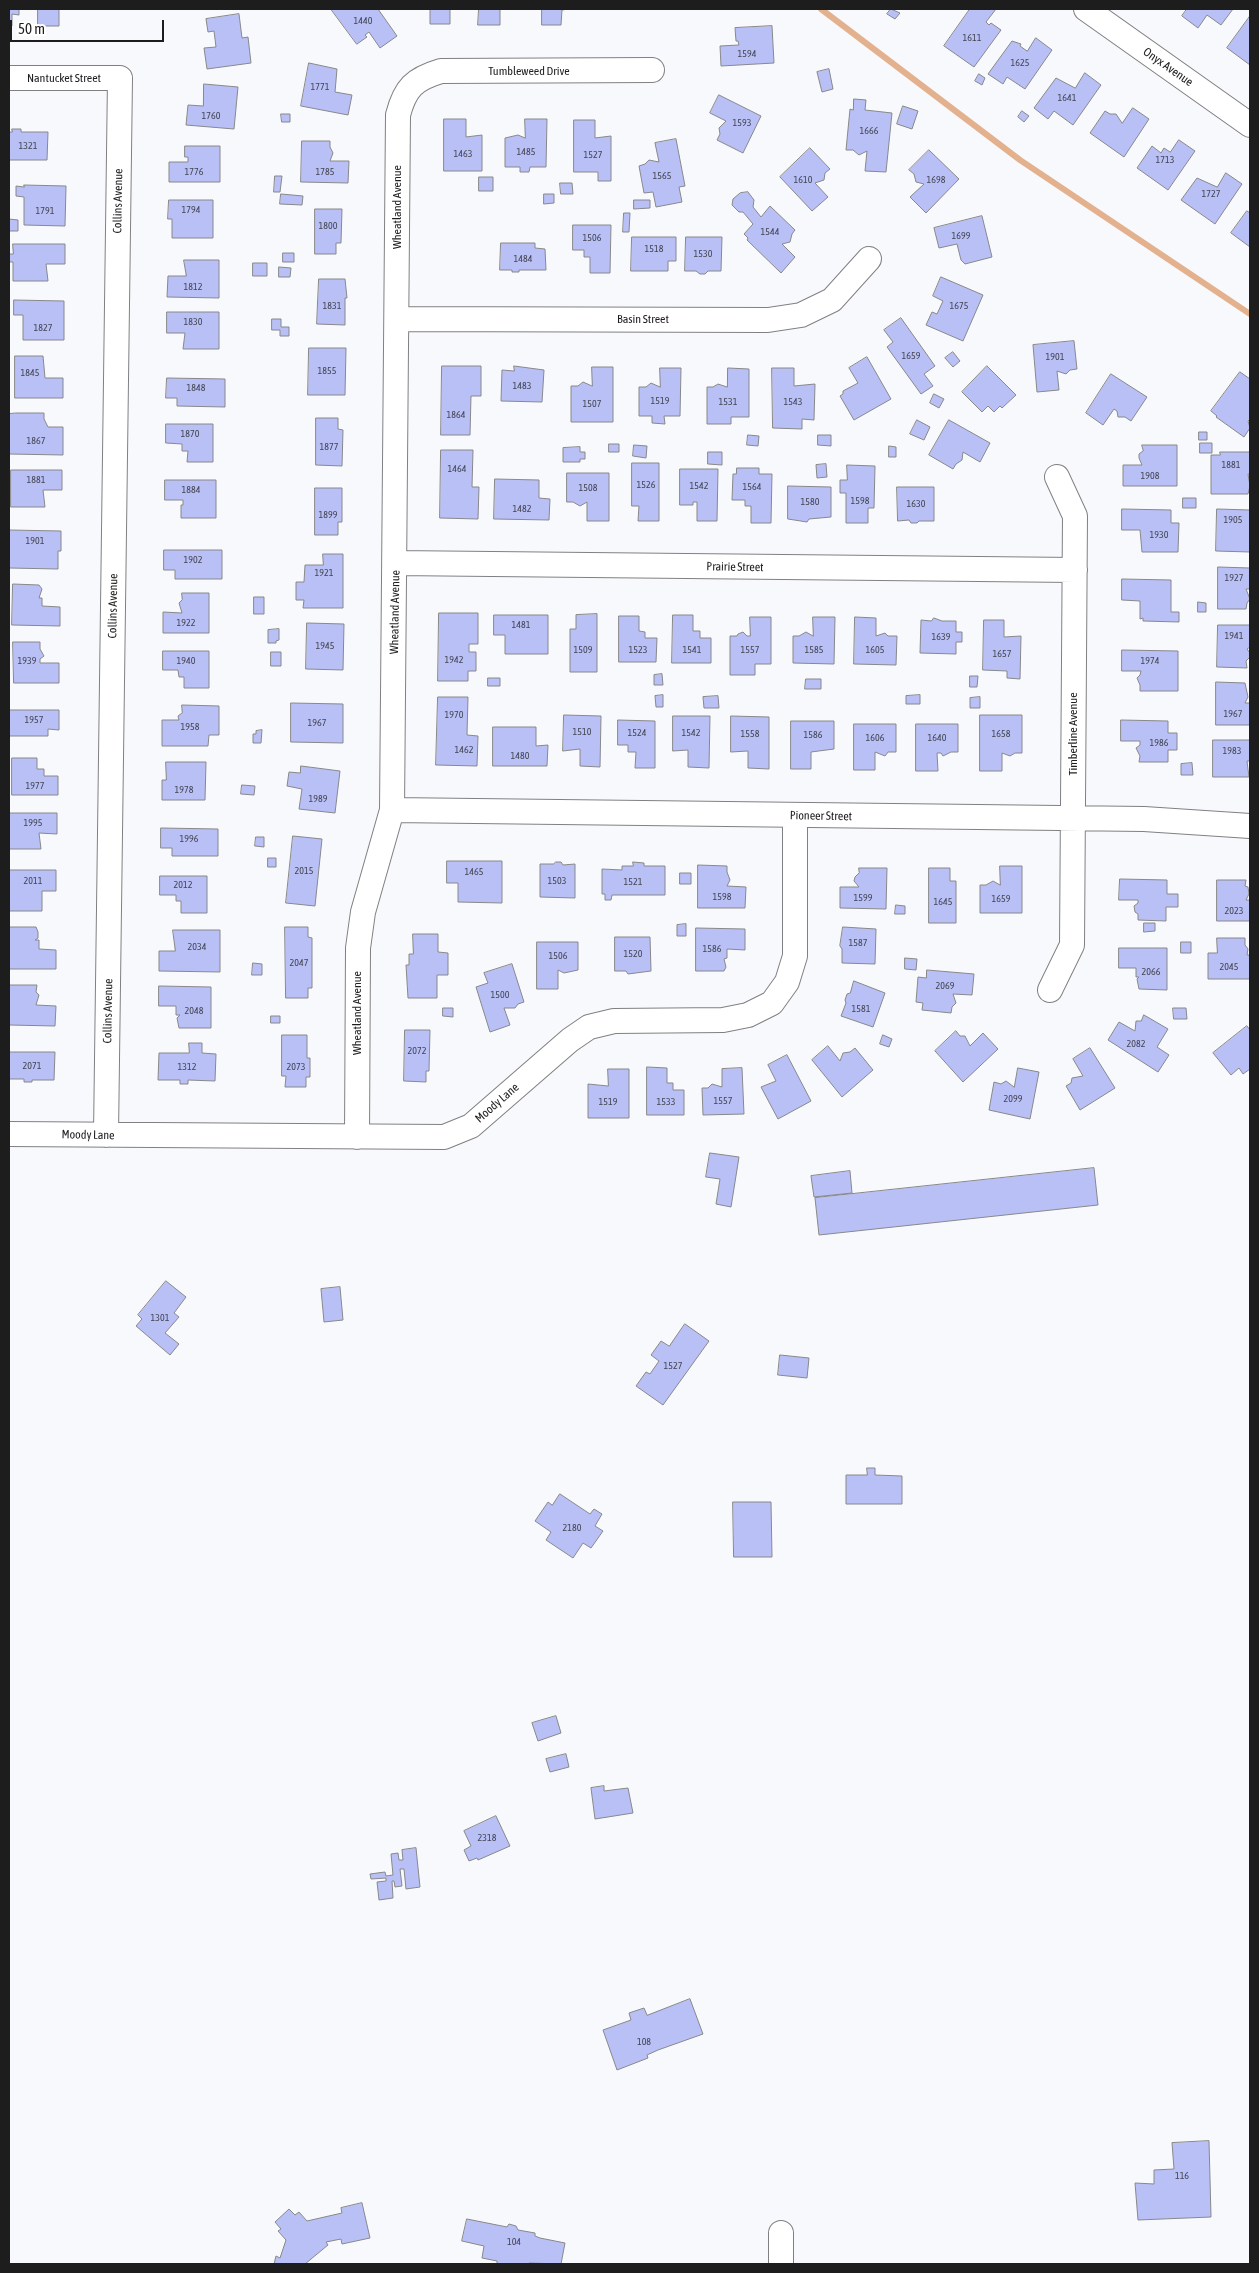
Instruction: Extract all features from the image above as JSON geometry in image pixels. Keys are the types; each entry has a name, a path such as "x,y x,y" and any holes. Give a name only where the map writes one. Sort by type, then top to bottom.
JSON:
{"street":[{"name":"Onyx Avenue","path":"1086,9 1250,126"},
{"name":"Tumbleweed Drive","path":"411,86 424,76 441,71 652,70"},
{"name":"Nantucket Street","path":"9,78 120,78"},
{"name":"Collins Avenue","path":"106,1135 120,78"},
{"name":"Wheatland Avenue","path":"357,1137 358,948 365,904 392,810 398,115 402,99 411,86"},
{"name":"Basin Street","path":"397,319 768,320 800,315 832,300 868,259"},
{"name":"Timberline Avenue","path":"1050,990 1072,945 1075,516 1057,477"},
{"name":"Prairie Street","path":"395,563 1075,570"},
{"name":"Pioneer Street","path":"392,810 1144,819 1250,826"},
{"name":"Moody Lane","path":"9,1134 444,1137 471,1126 570,1040 589,1027 614,1020 723,1020 748,1015 772,1002 787,982 795,956 795,816"},
{"path":"781,2264 782,2233"}],"building":[{"path":"9,9 19,9 19,15 12,14 12,26 9,26"},
{"path":"38,9 59,9 59,26 38,26"},
{"path":"331,9 378,9 397,36 380,48 369,32 365,35 367,37 357,44"},
{"path":"430,9 450,9 450,24 430,24"},
{"path":"479,9 500,9 500,25 478,25"},
{"path":"542,9 569,9 562,10 561,25 542,25"},
{"path":"891,9 900,13 895,19 887,14"},
{"path":"970,9 996,9 986,22 1001,30 974,67 944,46"},
{"path":"1187,9 1233,9 1221,25 1207,15 1198,28 1182,16"},
{"path":"239,14 242,38 248,37 251,63 207,69 204,48 216,47 214,31 208,32 206,19"},
{"path":"1250,16 1250,65 1227,48"},
{"path":"772,26 774,63 721,66 720,46 739,45 738,41 736,41 735,28"},
{"path":"1036,38 1052,50 1025,89 1007,77 1003,84 988,74 1012,41 1021,44 1020,46 1027,51"},
{"path":"309,63 337,69 335,92 352,95 348,115 301,106"},
{"path":"829,69 833,89 822,92 817,72"},
{"path":"1085,73 1101,85 1073,125 1054,111 1048,119 1034,108 1056,78 1075,88"},
{"path":"979,74 985,78 982,85 975,81"},
{"path":"204,84 238,87 234,129 186,125 188,105 203,106"},
{"path":"719,95 761,116 743,153 717,140 720,134 719,128 726,121 710,113"},
{"path":"854,99 866,100 865,110 892,113 886,172 865,171 867,151 859,155 853,150 846,150 850,109 853,110"},
{"path":"903,106 918,111 912,129 897,124"},
{"path":"1133,108 1149,119 1124,157 1090,133 1105,111 1110,114 1116,114 1122,123"},
{"path":"1022,111 1029,116 1024,122 1018,117"},
{"path":"281,114 290,114 290,122 282,122"},
{"path":"444,119 466,119 466,137 482,135 482,171 444,171"},
{"path":"525,119 547,119 546,167 530,167 529,172 520,172 520,167 505,167 505,138 518,135 525,138"},
{"path":"574,120 595,120 595,138 611,136 611,181 598,181 598,172 574,172"},
{"path":"12,129 21,129 21,132 48,132 47,160 9,160 9,132 12,132"},
{"path":"676,139 685,186 679,187 682,202 656,207 653,192 644,193 639,166 649,160 659,162 655,143"},
{"path":"1179,140 1195,151 1168,190 1137,168 1152,146 1161,153 1164,148 1170,152"},
{"path":"302,141 330,141 333,153 330,161 349,161 348,183 301,182"},
{"path":"185,146 220,146 220,182 169,182 169,162 188,162 188,157 185,157"},
{"path":"810,148 830,169 825,173 824,180 815,183 828,197 812,211 780,177"},
{"path":"929,150 959,179 926,213 910,197 924,184 916,182 914,174 909,170"},
{"path":"1226,173 1242,184 1215,224 1181,200 1197,178 1217,187"},
{"path":"275,176 282,176 280,192 274,192"},
{"path":"479,177 493,177 493,191 479,191"},
{"path":"560,183 572,183 573,194 561,194"},
{"path":"24,185 66,186 65,226 24,225 24,197 16,196 16,186 24,187"},
{"path":"748,192 754,200 753,207 761,217 770,206 795,230 790,242 782,244 795,257 781,273 747,240 748,238 744,234 753,224 743,212 739,212 732,205 733,199 740,193"},
{"path":"281,194 303,196 302,205 280,204"},
{"path":"544,194 554,194 554,203 544,204"},
{"path":"169,200 213,200 213,238 172,238 172,219 168,219"},
{"path":"634,200 650,200 650,208 634,209"},
{"path":"315,209 342,209 341,243 336,243 336,254 315,254"},
{"path":"1247,211 1250,213 1250,247 1231,233"},
{"path":"624,213 630,213 629,232 623,232"},
{"path":"982,216 992,257 965,264 961,260 957,244 939,248 934,228"},
{"path":"9,219 18,220 18,231 9,231"},
{"path":"573,225 611,225 610,273 590,273 590,257 584,257 584,250 573,250"},
{"path":"632,237 676,237 676,261 668,261 668,271 631,271"},
{"path":"686,237 722,237 721,271 708,271 705,274 700,274 696,271 685,271"},
{"path":"501,243 535,243 535,248 545,249 546,270 519,270 519,272 512,272 512,270 500,270"},
{"path":"13,244 65,244 65,264 46,264 48,281 13,281 13,262 9,262 9,254 13,254"},
{"path":"283,253 294,253 294,262 283,262"},
{"path":"184,260 219,260 219,298 167,297 168,276 186,276"},
{"path":"253,263 267,263 267,276 253,276"},
{"path":"279,267 291,268 290,277 279,277"},
{"path":"941,277 983,295 963,341 926,325 932,312 937,314 943,301 933,296"},
{"path":"319,279 345,279 347,298 345,298 345,325 317,324"},
{"path":"14,300 64,301 64,340 23,340 23,315 14,315"},
{"path":"167,312 219,312 219,349 183,349 185,333 167,333"},
{"path":"901,318 935,366 924,374 933,386 921,394 887,347 893,342 884,330"},
{"path":"272,319 281,319 281,327 289,327 289,336 280,336 280,330 272,330"},
{"path":"1074,341 1077,369 1070,370 1066,374 1057,371 1059,390 1037,392 1033,345"},
{"path":"309,348 346,348 345,395 308,395"},
{"path":"953,352 960,361 953,367 945,358"},
{"path":"15,356 43,356 45,378 63,378 63,398 15,398"},
{"path":"867,357 891,399 854,420 840,396 843,394 843,391 858,383 849,368"},
{"path":"442,366 481,366 481,396 471,396 470,435 441,435"},
{"path":"514,366 544,370 542,402 501,401 502,370 514,371"},
{"path":"987,366 1016,395 1002,408 1000,406 994,412 988,406 982,412 962,392"},
{"path":"592,367 613,367 613,422 571,422 571,386 578,386 583,382 592,386"},
{"path":"660,368 681,368 680,416 664,416 665,424 652,423 652,416 639,416 639,387 646,387 651,383 660,387"},
{"path":"728,368 749,369 749,417 731,417 731,424 707,424 707,387 713,387 718,384 727,387"},
{"path":"772,368 794,368 794,386 815,384 814,420 802,419 802,429 773,428"},
{"path":"1240,372 1250,379 1250,419 1248,421 1250,428 1244,437 1216,417 1211,411"},
{"path":"1111,374 1147,397 1131,421 1125,417 1118,417 1117,411 1114,409 1103,425 1086,413"},
{"path":"167,378 225,379 225,407 177,406 177,398 166,398"},
{"path":"934,394 944,399 939,408 930,403"},
{"path":"44,413 44,419 48,427 63,427 63,455 9,454 9,414"},
{"path":"316,418 338,418 338,429 343,430 342,466 316,465"},
{"path":"917,420 930,427 924,440 910,434"},
{"path":"949,420 990,443 980,462 963,452 962,460 953,469 929,455"},
{"path":"166,424 213,424 213,462 187,462 188,451 182,451 182,444 166,443"},
{"path":"1199,432 1207,432 1207,440 1199,440"},
{"path":"748,435 759,436 758,446 747,445"},
{"path":"818,435 831,435 831,446 818,445"},
{"path":"1200,443 1212,443 1212,453 1200,453"},
{"path":"609,444 619,444 619,452 609,452"},
{"path":"634,445 647,446 646,458 633,456"},
{"path":"1142,445 1177,445 1177,486 1123,486 1123,465 1142,465 1139,454 1143,451"},
{"path":"889,446 896,447 896,457 889,457"},
{"path":"580,447 580,452 585,452 585,459 580,459 580,462 563,462 563,448"},
{"path":"441,450 473,450 472,487 479,487 478,519 440,518"},
{"path":"708,452 722,452 722,465 708,464"},
{"path":"1220,452 1250,452 1250,474 1248,474 1250,486 1248,494 1211,494 1211,455 1220,455"},
{"path":"632,463 659,463 659,521 638,521 639,506 632,506"},
{"path":"826,464 827,477 817,478 816,465"},
{"path":"847,465 875,466 874,508 868,508 868,523 846,523 846,493 840,493 840,480 847,480"},
{"path":"737,468 759,468 759,474 772,474 771,523 751,523 751,506 745,506 745,500 732,500 733,474 736,474"},
{"path":"680,469 718,469 717,521 697,521 697,502 693,502 693,505 680,505"},
{"path":"11,470 62,470 62,490 43,490 45,507 11,507"},
{"path":"567,473 609,473 609,521 587,521 587,502 580,506 573,502 567,502"},
{"path":"495,479 539,480 539,498 550,499 549,520 494,519"},
{"path":"165,480 216,480 216,518 181,518 183,500 165,500"},
{"path":"788,486 831,487 831,517 809,519 807,522 788,519"},
{"path":"897,487 934,487 934,521 911,523 909,520 898,521"},
{"path":"315,488 342,488 342,522 338,522 338,535 315,535"},
{"path":"1183,498 1196,498 1196,508 1183,508"},
{"path":"1122,509 1171,510 1171,523 1179,523 1178,552 1142,552 1140,530 1122,530"},
{"path":"1217,509 1250,510 1250,552 1216,551"},
{"path":"9,530 61,531 61,551 58,551 58,569 9,568"},
{"path":"164,550 222,550 222,579 175,579 175,570 164,570"},
{"path":"323,554 343,554 343,608 303,608 304,600 296,600 296,582 304,582 305,565 323,565"},
{"path":"1218,567 1250,568 1250,589 1246,589 1250,599 1246,609 1218,609"},
{"path":"1122,579 1171,580 1171,612 1179,612 1179,622 1143,621 1143,618 1140,619 1140,601 1122,600"},
{"path":"13,584 39,585 42,589 39,598 42,598 42,606 60,607 60,626 12,625"},
{"path":"182,593 209,593 209,633 163,633 163,612 182,613 179,603 182,600"},
{"path":"254,597 264,597 264,614 254,614"},
{"path":"1198,602 1206,603 1206,612 1198,612"},
{"path":"439,613 478,613 478,644 469,644 469,652 476,652 476,671 468,671 468,681 438,681"},
{"path":"597,614 597,672 570,672 570,629 576,629 576,615"},
{"path":"494,615 548,615 548,654 505,654 505,635 494,635"},
{"path":"673,615 693,615 693,631 700,631 700,638 711,638 711,663 672,663"},
{"path":"619,616 639,616 639,631 645,632 645,638 657,638 656,662 619,662"},
{"path":"750,617 771,617 771,664 755,664 755,675 730,675 730,636 737,636 743,632 750,636"},
{"path":"813,617 835,617 834,664 793,663 793,636 799,636 806,632 813,636"},
{"path":"855,617 876,618 876,636 885,633 888,636 897,636 896,665 854,664"},
{"path":"934,618 942,621 956,621 956,632 962,632 962,642 956,642 956,654 920,653 921,620 931,621"},
{"path":"984,620 1004,620 1004,637 1021,636 1020,679 1007,678 1007,671 983,670"},
{"path":"307,623 344,624 343,670 306,669"},
{"path":"1218,625 1250,625 1250,647 1247,649 1250,657 1246,661 1247,668 1217,667"},
{"path":"279,629 279,640 276,643 268,643 268,630"},
{"path":"13,642 40,642 40,649 44,656 40,659 40,663 59,663 59,683 14,683"},
{"path":"1122,650 1178,651 1178,691 1140,691 1137,678 1141,671 1122,671"},
{"path":"163,651 209,651 209,688 184,688 184,677 179,677 178,670 163,670"},
{"path":"271,652 281,652 281,666 271,666"},
{"path":"662,674 663,685 654,685 654,675"},
{"path":"970,676 978,676 977,687 970,687"},
{"path":"488,678 500,678 500,686 488,686"},
{"path":"806,679 821,679 821,689 805,689"},
{"path":"1216,682 1245,683 1248,697 1245,703 1250,703 1250,725 1216,725"},
{"path":"663,695 663,707 656,707 655,696"},
{"path":"920,695 920,704 906,704 906,696"},
{"path":"718,696 719,708 704,708 703,697"},
{"path":"438,697 468,697 467,735 478,736 477,766 436,765"},
{"path":"980,697 980,708 970,708 970,698"},
{"path":"291,703 343,704 343,743 291,742"},
{"path":"182,705 219,706 219,735 209,735 208,746 162,746 162,720 179,720 178,716 182,713"},
{"path":"9,710 59,710 59,730 48,729 48,736 9,736"},
{"path":"564,715 601,716 600,767 580,766 580,749 563,751"},
{"path":"980,715 1022,715 1022,753 1015,753 1010,756 1002,753 1002,771 980,771"},
{"path":"673,716 710,716 709,768 688,767 688,750 673,751"},
{"path":"731,716 769,717 769,769 748,768 748,751 731,752"},
{"path":"618,720 655,721 655,768 635,768 636,752 628,752 628,745 618,745"},
{"path":"1121,720 1168,721 1168,733 1177,733 1177,750 1168,750 1168,762 1139,762 1140,756 1136,748 1140,745 1140,741 1121,741"},
{"path":"791,721 834,721 834,749 811,752 811,769 791,769"},
{"path":"854,724 896,724 896,752 888,752 885,756 875,752 875,770 854,770"},
{"path":"916,724 958,724 958,752 951,752 943,756 941,753 937,753 938,771 916,771"},
{"path":"493,727 536,727 536,746 548,745 547,766 493,766"},
{"path":"262,730 261,743 253,743 253,734 256,734 256,731"},
{"path":"1213,740 1250,740 1250,761 1247,761 1249,777 1213,777"},
{"path":"12,758 37,758 37,769 44,769 44,776 58,776 58,795 12,795"},
{"path":"166,762 206,762 205,800 162,800 162,780 166,780"},
{"path":"1192,763 1193,775 1181,775 1181,764"},
{"path":"301,766 340,771 335,813 299,809 302,789 287,786 289,772 300,773"},
{"path":"242,785 255,786 254,795 241,794"},
{"path":"9,813 57,813 57,834 39,833 41,849 9,849"},
{"path":"161,828 218,829 218,856 172,856 172,848 161,848"},
{"path":"293,836 322,839 315,906 286,903"},
{"path":"256,837 264,837 264,847 255,846"},
{"path":"268,858 276,858 276,867 268,867"},
{"path":"447,861 502,861 502,903 458,902 458,883 447,883"},
{"path":"561,862 563,865 575,864 575,898 540,897 540,864 553,864"},
{"path":"633,862 644,863 644,866 665,866 665,895 612,895 611,900 605,900 605,894 602,894 602,869 622,870 622,866 633,866"},
{"path":"698,865 727,866 730,880 727,886 746,887 745,908 698,908"},
{"path":"1000,866 1022,866 1022,913 980,913 980,885 986,885 993,881 1000,885"},
{"path":"859,868 887,868 886,909 840,908 840,887 859,887 854,881 859,873"},
{"path":"929,868 950,868 950,881 956,881 956,923 929,923"},
{"path":"9,870 56,870 56,891 42,891 42,911 9,911"},
{"path":"680,873 691,873 691,884 680,884"},
{"path":"160,876 207,876 207,913 181,913 181,901 176,901 176,895 160,895"},
{"path":"1120,879 1167,880 1167,894 1178,894 1178,907 1166,907 1166,921 1138,920 1138,914 1135,912 1134,906 1138,903 1138,900 1119,900"},
{"path":"1217,880 1246,880 1245,886 1248,887 1249,894 1246,900 1250,900 1250,921 1217,921"},
{"path":"896,905 905,906 905,914 895,914"},
{"path":"1144,923 1155,923 1155,931 1144,932"},
{"path":"686,924 686,936 677,936 677,925"},
{"path":"9,927 36,927 38,938 35,940 39,940 39,949 56,950 56,969 9,969"},
{"path":"285,927 308,927 308,937 312,938 312,988 308,988 308,998 286,998"},
{"path":"843,927 876,929 875,964 842,963 842,949 840,946"},
{"path":"696,928 745,929 745,950 727,949 727,958 724,959 726,967 724,971 696,971"},
{"path":"173,930 220,930 220,972 159,971 159,951 175,951"},
{"path":"413,934 438,934 438,952 448,953 448,975 437,975 437,998 408,998 406,965 409,965 409,954 413,954"},
{"path":"615,937 650,937 651,971 628,974 626,971 615,971"},
{"path":"1217,938 1245,938 1245,945 1248,949 1247,955 1250,955 1250,979 1208,979 1208,953 1217,953"},
{"path":"537,942 578,942 578,970 564,973 558,970 558,989 537,989"},
{"path":"1181,942 1191,942 1191,953 1181,953"},
{"path":"1119,948 1167,948 1167,990 1139,989 1137,979 1139,977 1136,977 1136,968 1119,968"},
{"path":"905,958 917,959 916,970 905,969"},
{"path":"253,963 262,964 262,975 252,975"},
{"path":"512,964 524,1002 518,1004 515,1008 504,1008 510,1025 490,1032 476,987 488,983 484,973"},
{"path":"927,970 974,974 972,995 953,994 956,1003 952,1007 951,1013 922,1010 923,1003 916,1002 918,977 926,978"},
{"path":"854,981 885,993 873,1027 841,1016 847,994 850,993"},
{"path":"9,985 37,985 36,992 39,995 36,1005 56,1006 55,1026 9,1025"},
{"path":"159,986 211,987 211,1028 179,1028 177,1018 180,1015 176,1015 176,1006 159,1006"},
{"path":"443,1008 453,1008 453,1017 443,1016"},
{"path":"1173,1008 1186,1008 1187,1019 1174,1019"},
{"path":"1144,1015 1168,1029 1157,1047 1169,1055 1158,1072 1108,1040 1119,1022 1135,1031 1136,1021 1141,1021"},
{"path":"271,1016 280,1016 280,1023 271,1023"},
{"path":"1247,1026 1250,1030 1250,1069 1243,1074 1239,1068 1231,1075 1213,1053"},
{"path":"405,1030 430,1030 429,1071 426,1071 426,1082 404,1081"},
{"path":"956,1031 960,1036 965,1036 970,1046 983,1033 998,1049 963,1082 935,1051"},
{"path":"282,1035 307,1035 307,1058 310,1058 310,1077 306,1077 306,1087 285,1087 286,1076 282,1076"},
{"path":"883,1035 892,1039 889,1047 880,1044"},
{"path":"189,1043 202,1043 202,1053 216,1054 215,1081 188,1080 188,1084 180,1084 180,1080 158,1080 159,1053 189,1053"},
{"path":"828,1046 840,1061 843,1053 850,1052 855,1048 873,1070 842,1097 812,1060"},
{"path":"1090,1048 1115,1088 1080,1110 1066,1086 1071,1083 1072,1078 1083,1076 1073,1059"},
{"path":"9,1052 55,1052 54,1080 24,1082 24,1079 9,1079"},
{"path":"787,1055 811,1101 778,1119 761,1087 776,1081 768,1065"},
{"path":"647,1067 667,1068 667,1083 673,1083 673,1090 684,1090 684,1115 647,1115"},
{"path":"742,1068 744,1114 703,1115 702,1088 708,1088 712,1084 722,1087 722,1069"},
{"path":"1018,1068 1039,1072 1030,1119 989,1110 994,1082 1001,1084 1006,1081 1014,1087"},
{"path":"608,1069 629,1069 629,1118 588,1118 588,1084 608,1086"},
{"path":"710,1153 739,1157 731,1207 716,1204 720,1179 706,1177"},
{"path":"1094,1168 1098,1205 819,1235 815,1198"},
{"path":"850,1171 852,1193 814,1197 811,1176"},
{"path":"166,1281 186,1297 174,1313 179,1317 165,1333 179,1344 170,1355 136,1326 142,1319 138,1315"},
{"path":"340,1287 343,1320 324,1322 321,1289"},
{"path":"685,1324 709,1341 663,1405 636,1386 646,1372 650,1374 659,1361 651,1355 661,1341 669,1346"},
{"path":"780,1355 809,1358 807,1378 778,1375"},
{"path":"867,1468 875,1468 875,1475 902,1476 902,1504 846,1504 846,1475 867,1475"},
{"path":"560,1494 590,1514 594,1509 602,1514 595,1526 603,1531 591,1548 583,1543 573,1558 546,1540 551,1532 535,1521 548,1502 552,1505"},
{"path":"733,1502 771,1502 772,1557 734,1557"},
{"path":"556,1716 561,1733 538,1741 532,1723"},
{"path":"566,1754 569,1767 550,1772 546,1759"},
{"path":"604,1786 604,1791 628,1788 633,1813 595,1819 591,1788"},
{"path":"496,1816 510,1846 478,1860 477,1858 469,1861 464,1850 471,1846 464,1831"},
{"path":"416,1848 420,1887 406,1889 404,1869 400,1869 402,1886 395,1887 394,1881 392,1881 393,1898 379,1900 377,1882 386,1881 386,1878 371,1879 370,1874 385,1872 386,1876 393,1875 391,1854 398,1853 399,1860 403,1860 402,1850"},
{"path":"690,1999 703,2034 658,2050 647,2055 648,2058 617,2070 603,2030 631,2020 629,2013 644,2008 647,2015"},
{"path":"1209,2141 1211,2217 1138,2220 1135,2183 1154,2184 1154,2170 1174,2169 1172,2143"},
{"path":"362,2203 370,2238 342,2244 341,2239 326,2242 328,2245 305,2264 274,2264 276,2256 280,2258 286,2240 278,2231 281,2229 275,2222 289,2209 295,2215 299,2212 307,2221 342,2213 341,2208"},
{"path":"467,2219 507,2227 509,2224 516,2226 518,2230 535,2233 535,2236 540,2238 565,2243 561,2264 497,2264 497,2261 482,2258 484,2246 462,2241"}],"waterway":[{"path":"821,9 1020,160 1250,314"}]}
